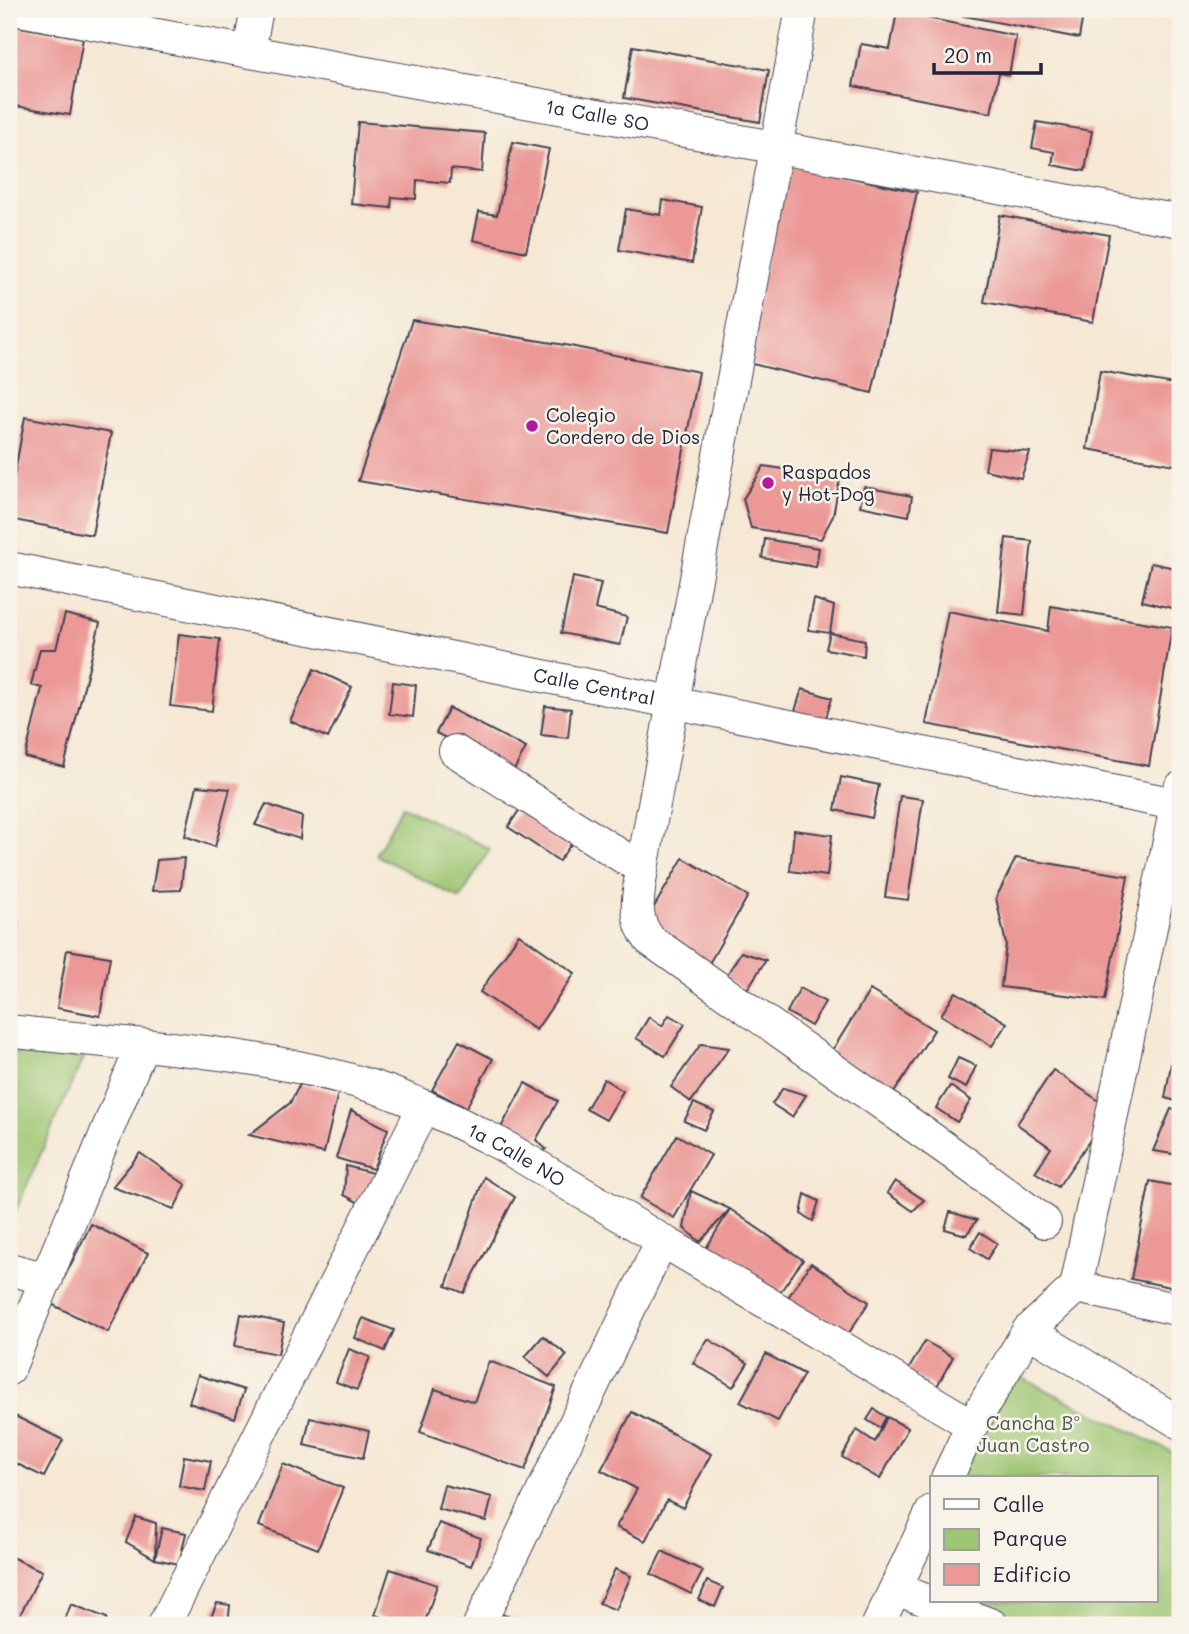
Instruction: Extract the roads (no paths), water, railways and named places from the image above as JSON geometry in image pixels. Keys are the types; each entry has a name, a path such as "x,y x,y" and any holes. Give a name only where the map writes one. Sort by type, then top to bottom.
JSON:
{"street":[{"name":"1a Calle SO","path":"14,9 1180,221"},
{"path":"249,51 257,9"},
{"path":"802,9 671,702 636,906 640,928 650,940 952,1153 1045,1222"},
{"name":"Calle Central","path":"9,568 671,702 1179,799"},
{"path":"455,751 642,869"},
{"path":"948,1476 972,1425 1028,1331 1076,1287 1179,799"},
{"name":"1a Calle NO","path":"9,1031 266,1061 370,1085 424,1106 502,1144 972,1425"},
{"path":"9,1369 142,1046"},
{"path":"164,1625 424,1106"},
{"path":"479,1625 662,1240"},
{"path":"9,1269 47,1279"},
{"path":"1076,1287 1180,1310"},
{"path":"1028,1331 1180,1423"},
{"path":"878,1625 930,1515"},
{"path":"896,1589 930,1602"},
{"path":"931,1602 992,1625"}],"place":[{"name":"Colegio Cordero de Dios","path":"532,426"},
{"name":"Raspados y Hot-Dog","path":"768,483"}],"park label":[{"name":"Cancha Bº Juan Castro","path":"1033,1434"}]}
